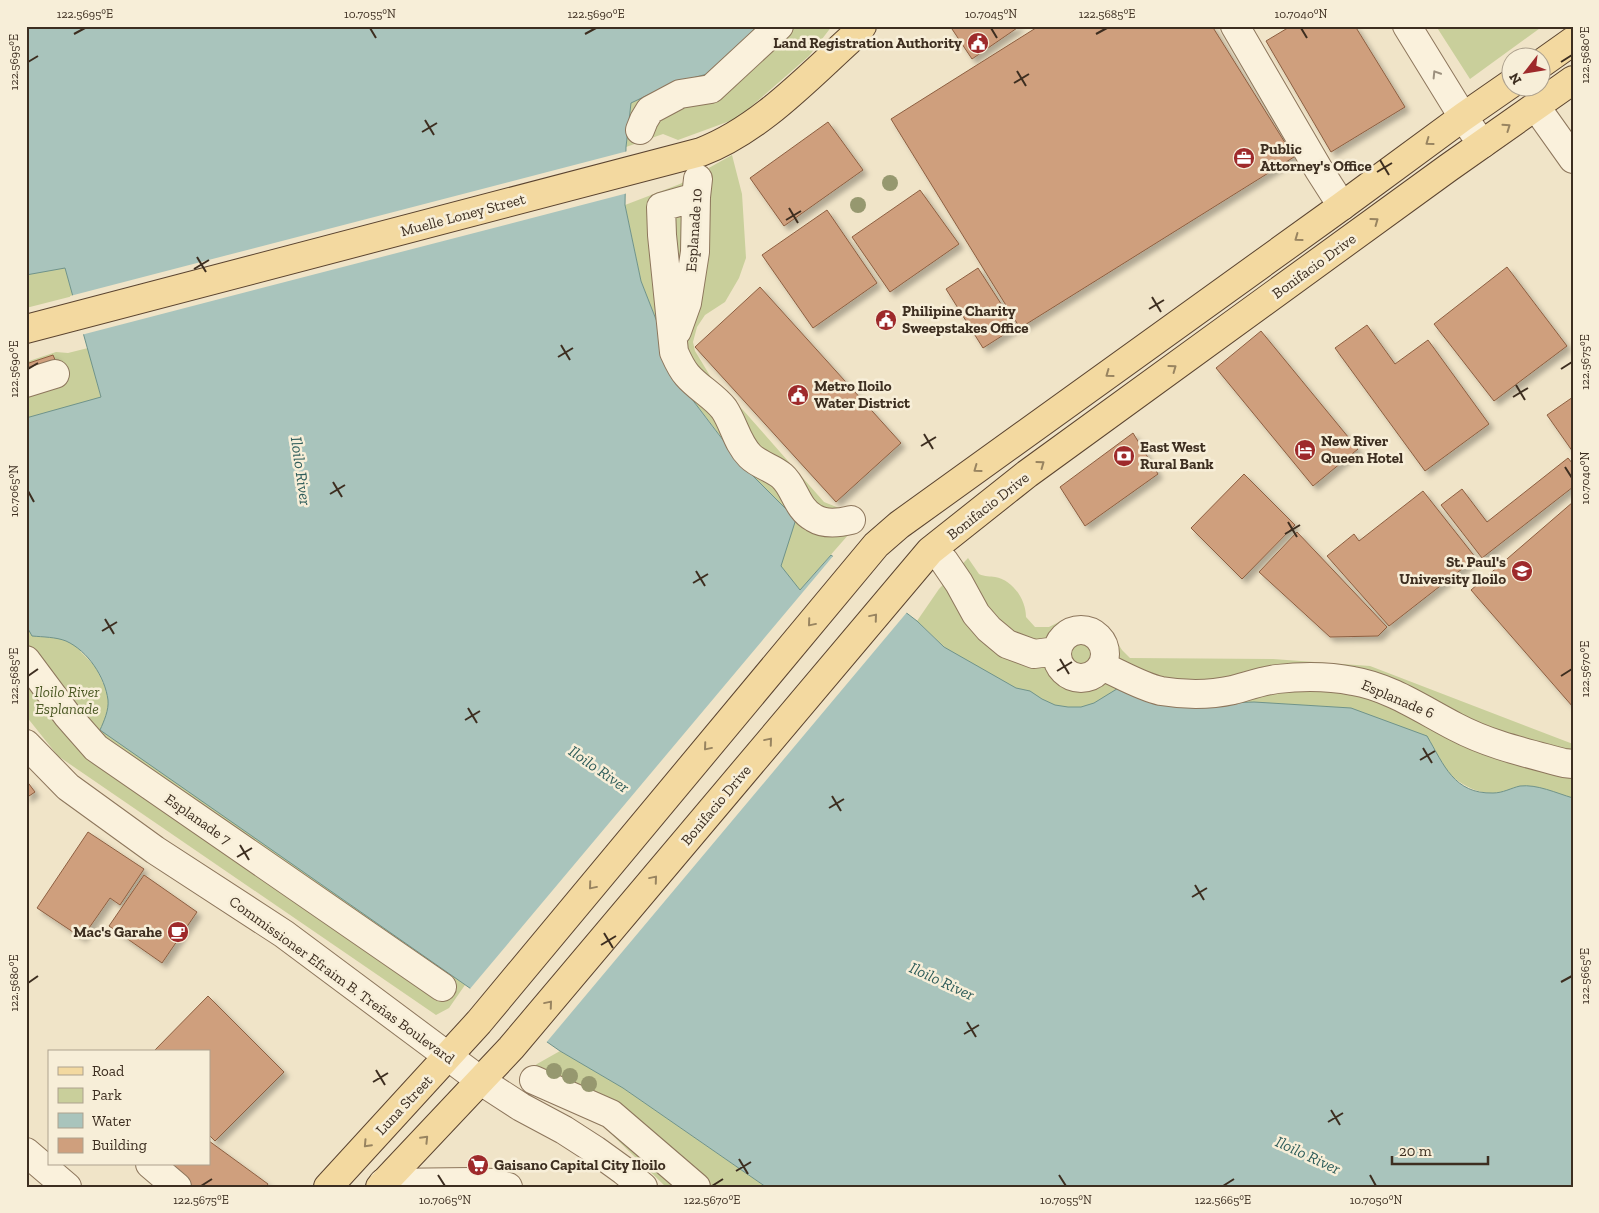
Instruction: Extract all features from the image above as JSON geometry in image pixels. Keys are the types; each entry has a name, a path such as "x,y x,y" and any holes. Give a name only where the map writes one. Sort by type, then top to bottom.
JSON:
{"main road":[{"name":"Muelle Loney Street","path":"26,328 701,152 721,144 769,113 856,34 862,26"},
{"path":"1552,55 1573,41"},
{"name":"Bonifacio Drive","path":"481,1081 511,1048 930,550 1027,474 1573,80"},
{"path":"1342,206 1502,90"},
{"name":"Luna Street","path":"328,1187 479,1022 876,545 899,525 1342,206"},
{"path":"381,1185 481,1081"}],"street":[{"path":"645,120 680,94 712,89 779,26"},
{"path":"1235,26 1342,206"},
{"path":"1407,26 1463,117 1482,144"},
{"path":"1536,107 1573,159"},
{"name":"Esplanade 10","path":"674,340 687,303 695,252 697,187 661,207 662,235 674,352 680,366 688,376 723,408 739,440 750,456 782,476 800,505 814,518 834,524 851,520"},
{"path":"26,382 55,374"},
{"path":"944,561 960,583 976,614 989,630 1007,644 1034,654 1057,651"},
{"path":"1084,630 1091,632 1103,643 1105,658 1102,666 1097,672 1082,678 1066,674 1057,660 1058,644 1068,632 1084,630"},
{"name":"Esplanade 7","path":"26,660 67,715 96,748 442,987"},
{"name":"Esplanade 6","path":"1102,666 1158,690 1180,693 1215,693 1276,680 1306,677 1335,678 1371,684 1436,715 1456,727 1493,743 1573,764"},
{"name":"Commissioner Efraim B. Treñas Boulevard","path":"26,744 68,787 156,850 284,934 481,1081 521,1107 564,1130 595,1150 642,1187"},
{"path":"534,1080 611,1114 696,1187"},
{"path":"26,1152 67,1187"},
{"path":"152,1166 177,1187"},
{"path":"381,1185 471,1182 494,1183 508,1187"}],"green space":[{"path":"758,26 832,26 809,56 738,118 678,140 663,134 626,147 631,103 671,84 707,74"},
{"path":"1436,26 1543,26 1513,48 1502,48 1502,56 1470,79"},
{"path":"732,155 742,194 746,258 739,278 725,302 705,315 697,327 693,342 695,351 715,384 743,410 824,502 849,512 849,534 800,590 780,566 732,451 682,386 641,281 625,205 680,184"},
{"path":"26,199 65,268 73,296 26,308"},
{"path":"88,348 101,398 26,418 26,362 56,352 68,353"},
{"name":"Iloilo River Esplanade","path":"26,542 81,652 96,667 103,683 465,985 449,1008 436,1015 58,756 26,716"},
{"path":"968,558 979,574 1001,579 1013,586 1024,604 1026,617 1035,627 1049,627 1067,618 1083,618 1099,623 1113,636 1130,658 1273,659 1370,666 1573,744 1573,843 1531,787 1521,787 1499,793 1482,792 1459,782 1446,771 1022,720 917,621 939,589"},
{"path":"560,1051 623,1088 766,1187 666,1187 604,1127 540,1098 520,1079 537,1064"}],"water":[{"name":"Iloilo River","path":"26,26 758,26 707,74 671,84 631,103 626,147 625,205 641,281 682,386 742,465 796,519 781,566 800,590 831,555 917,621 944,647 1016,688 1030,691 1055,705 1081,707 1094,703 1120,687 1223,703 1254,702 1351,708 1427,736 1452,776 1469,789 1493,793 1520,786 1533,786 1573,798 1573,1187 766,1187 623,1088 560,1051 100,730 107,712 108,700 103,682 94,666 74,645 49,637 32,636 26,625 26,418 101,397 65,268 26,275"}],"pier":[{"path":"628,151 628,193 81,335 70,296"},
{"path":"834,555 908,611 545,1044 469,990"}],"building":[{"name":"Land Registration Authority","path":"950,26 1020,26 972,59"},
{"path":"1039,26 1212,26 1294,157 1020,328 891,119"},
{"path":"1291,26 1355,26 1405,107 1331,152 1266,41"},
{"path":"828,122 863,170 784,226 750,178"},
{"path":"920,190 959,244 890,292 852,237"},
{"path":"827,210 877,283 813,328 762,255"},
{"path":"1507,267 1567,346 1494,401 1434,324"},
{"path":"978,268 1016,327 983,348 946,289"},
{"name":"Metro Iloilo Water District","path":"760,287 901,443 836,502 695,347"},
{"path":"1367,325 1395,364 1428,340 1489,424 1425,471 1335,348"},
{"path":"1261,331 1358,449 1313,486 1216,368"},
{"path":"53,355 56,362 26,372 26,364"},
{"path":"1573,397 1573,452 1547,415"},
{"path":"1133,433 1158,474 1085,526 1060,487"},
{"path":"1568,458 1573,464 1573,487 1482,558 1441,505 1462,489 1487,522"},
{"path":"1244,474 1295,525 1242,579 1191,528"},
{"path":"1423,491 1476,558 1389,626 1327,556 1354,534 1359,541"},
{"path":"1573,502 1573,707 1471,590"},
{"path":"1297,532 1387,627 1378,636 1330,637 1259,572"},
{"path":"26,780 35,792 26,798"},
{"path":"88,832 144,869 120,905 110,898 82,938 37,908"},
{"path":"144,875 197,912 162,963 109,926"},
{"path":"208,996 284,1072 215,1141 210,1136 210,1050 155,1050"},
{"path":"210,1142 268,1184 266,1187 186,1187 158,1166 210,1166"}],"place":[{"name":"Land Registration Authority","path":"978,43"},
{"name":"Public Attorney's Office","path":"1244,158"},
{"name":"Philipine Charity Sweepstakes Office","path":"886,320"},
{"name":"Metro Iloilo Water District","path":"798,395"},
{"name":"New River Queen Hotel","path":"1305,450"},
{"name":"East West Rural Bank","path":"1124,456"},
{"name":"St. Paul's University Iloilo","path":"1522,571"},
{"name":"Mac's Garahe","path":"178,932"},
{"name":"Gaisano Capital City Iloilo","path":"478,1165"}]}
